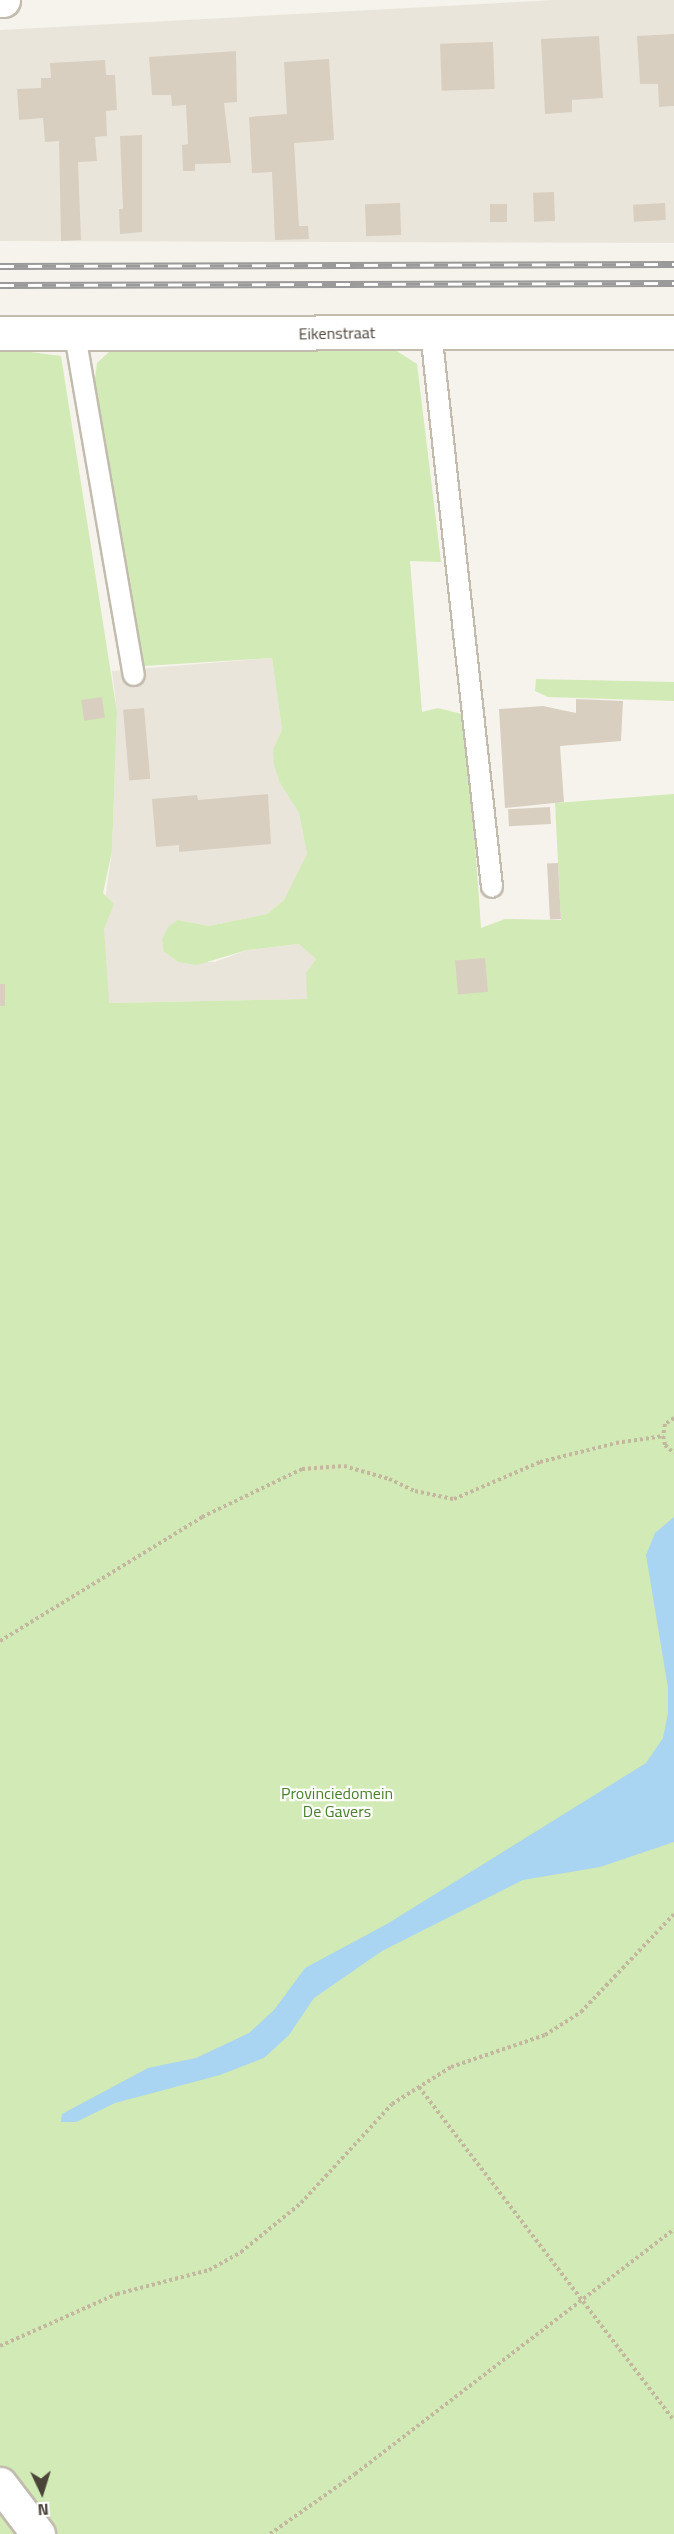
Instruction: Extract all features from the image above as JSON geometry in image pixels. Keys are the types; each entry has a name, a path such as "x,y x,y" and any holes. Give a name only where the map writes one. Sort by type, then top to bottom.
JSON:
{"street":[{"name":"Eikenstraat","path":"0,333 75,335 674,332"},
{"path":"0,2484 39,2534"}],"lane":[{"path":"431,332 492,887"},
{"path":"75,335 134,675"}],"path":[{"path":"674,1418 665,1424 663,1436 665,1445 674,1453"},
{"path":"0,1641 202,1517 302,1469 344,1466 389,1479 415,1491 454,1499 548,1460 616,1443 663,1436"},
{"path":"0,2346 106,2298 209,2270 241,2252 302,2203 392,2104 451,2067 545,2035 581,2012 674,1914"},
{"path":"419,2087 674,2420"},
{"path":"270,2534 355,2474 674,2229"}],"shaded area":[{"path":"554,0 674,0 674,243 0,241 0,30"},
{"path":"272,658 282,730 273,749 280,783 299,813 307,854 299,876 284,900 267,914 209,926 178,920 162,939 163,951 178,962 215,962 247,950 300,944 316,959 307,973 308,999 109,1003 99,942 112,851 117,712 112,671"}],"green space":[{"name":"Provinciedomein De Gavers","path":"389,346 417,364 441,562 410,561 422,712 438,708 466,715 481,928 505,919 561,920 555,803 674,794 674,2534 0,2534 0,348 61,356 117,712 112,851 103,893 114,904 104,929 109,1003 307,999 306,973 316,959 299,944 247,950 197,965 178,962 163,951 162,939 168,927 178,920 209,926 267,914 284,900 307,854 299,813 280,783 274,765 273,749 282,730 272,658 144,666 94,386 97,363 109,352"},
{"path":"536,679 674,682 674,701 548,697 535,691"}],"water":[{"path":"674,1517 674,1842 600,1867 523,1880 382,1951 314,1998 289,2035 264,2058 220,2075 115,2103 76,2122 61,2122 62,2114 148,2068 196,2058 249,2033 274,2010 305,1968 387,1924 646,1763 663,1738 668,1713 668,1688 646,1555 655,1533"}],"building":[{"path":"674,34 674,106 659,107 658,84 640,84 637,36"},
{"path":"599,36 603,98 572,100 572,112 545,114 541,39"},
{"path":"493,42 495,89 442,91 440,44"},
{"path":"236,51 237,102 224,103 231,163 195,164 195,171 183,171 182,145 188,144 186,105 172,106 171,95 152,95 149,57"},
{"path":"329,59 334,140 294,143 299,226 308,226 309,239 275,240 272,172 252,173 249,117 287,114 284,62"},
{"path":"105,60 106,75 115,75 117,110 106,111 107,136 95,137 97,161 78,162 81,240 61,241 59,141 45,142 43,118 19,120 17,89 41,88 41,78 51,78 50,63"},
{"path":"142,135 142,232 120,234 119,209 123,209 120,136"},
{"path":"554,192 555,221 534,222 533,193"},
{"path":"400,203 401,235 366,236 365,204"},
{"path":"665,203 666,220 634,222 633,205"},
{"path":"490,204 507,204 507,222 490,222"},
{"path":"102,697 105,718 84,721 81,700"},
{"path":"576,699 623,701 621,741 560,746 564,802 505,808 499,709 543,706 576,713"},
{"path":"144,708 150,779 129,781 123,710"},
{"path":"268,794 271,844 179,852 179,845 156,847 152,799 197,795 198,800"},
{"path":"550,807 551,824 509,826 508,809"},
{"path":"558,863 561,919 550,919 547,864"},
{"path":"485,958 488,992 458,994 455,961"},
{"path":"0,984 5,984 5,1006 0,1006"}],"railway":[{"path":"0,266 674,264"},
{"path":"0,285 674,283"}]}
